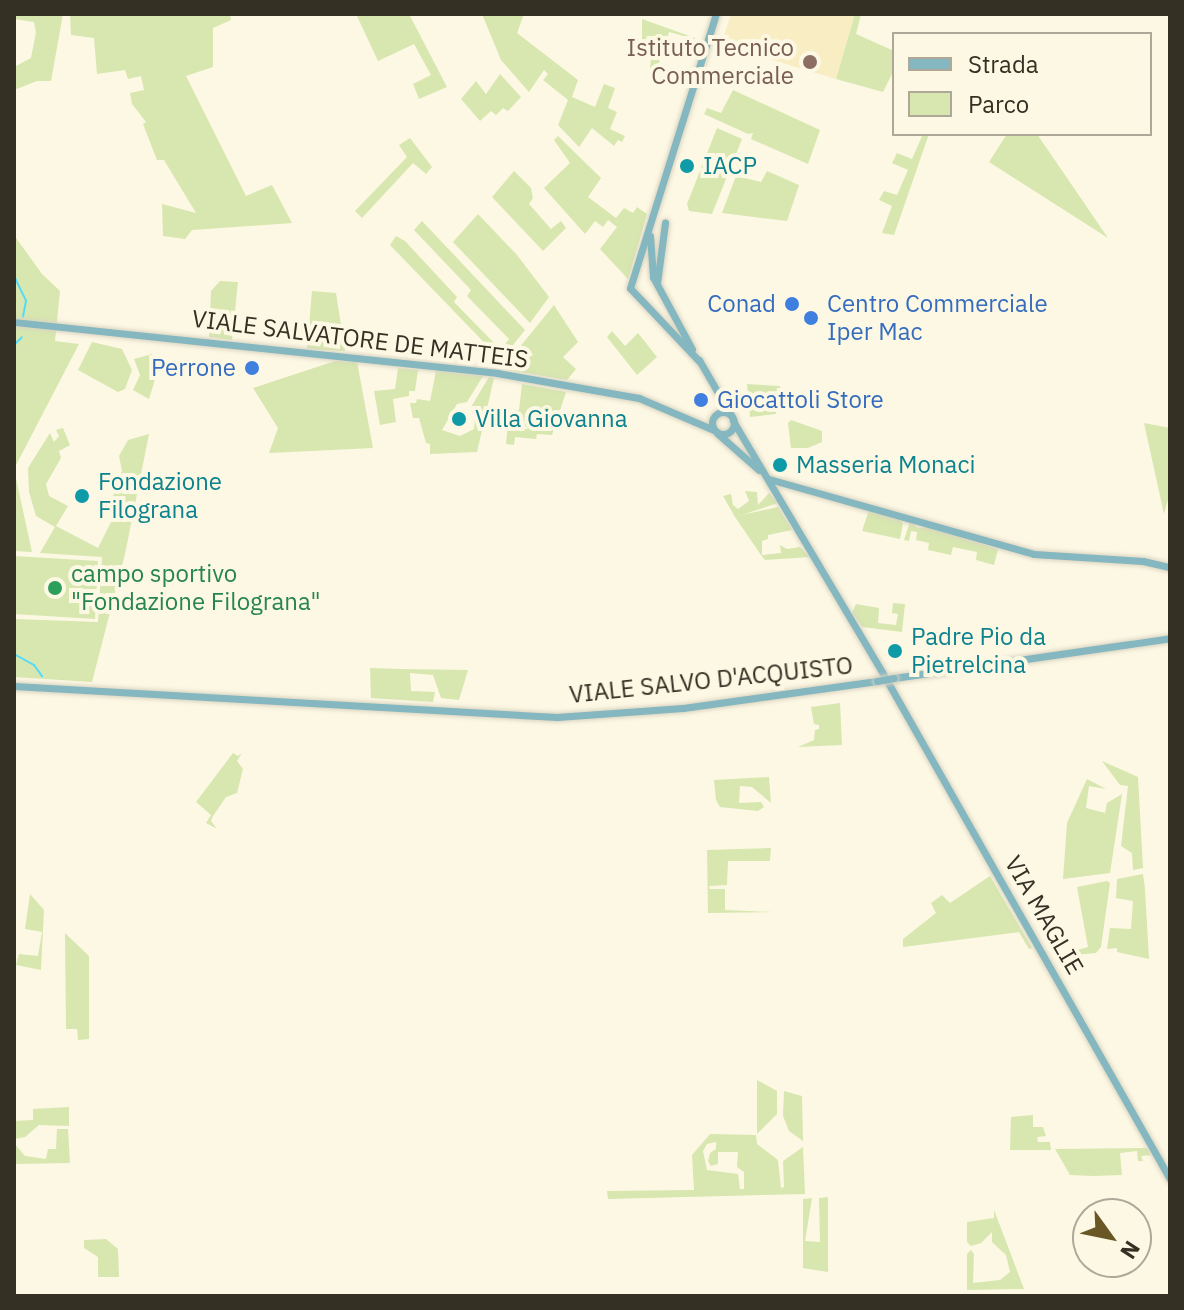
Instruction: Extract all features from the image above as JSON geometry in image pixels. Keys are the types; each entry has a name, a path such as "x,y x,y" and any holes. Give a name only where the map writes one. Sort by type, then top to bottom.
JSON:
{"street":[{"path":"699,361 630,288 716,14"},
{"path":"652,214 649,243 655,281 699,361"},
{"path":"655,281 665,223"},
{"path":"634,273 655,281"},
{"path":"657,318 668,309"},
{"name":"VIALE SALVATORE DE MATTEIS","path":"14,322 497,373 639,398 716,432 768,478"},
{"name":"VIA MAGLIE","path":"699,361 882,672 1170,1179"},
{"path":"697,422 715,415 723,412 732,419 730,431 716,432 715,415 720,394"},
{"path":"742,455 750,448"},
{"path":"768,478 1034,554 1143,561 1170,567"},
{"name":"VIALE SALVO D'ACQUISTO","path":"14,686 557,717 683,708 1170,638"}],"shaded area":[{"name":"Istituto Tecnico Commerciale","path":"731,14 855,14 836,79 721,45"}],"green space":[{"path":"14,14 63,14 51,81 37,81 14,90 14,67 31,58 36,32 34,22 14,19"},
{"path":"70,14 230,14 231,20 213,28 213,67 186,76 246,196 272,185 292,223 192,230 185,239 163,236 162,204 196,213 164,160 157,160 143,124 146,122 132,104 130,93 144,90 141,76 128,79 125,70 97,74 94,38 71,35"},
{"path":"409,14 447,87 419,99 413,84 431,75 414,44 378,61 357,16"},
{"path":"482,14 524,14 517,33 578,80 572,97 595,107 604,84 615,88 608,108 617,112 610,129 625,136 622,142 618,140 614,146 592,128 579,147 558,125 568,100 543,80 548,74 544,70 529,92 501,60"},
{"path":"855,14 861,14 856,34 892,50 892,74 883,92 836,79"},
{"path":"642,19 695,38 685,58 691,38 669,32 666,42 672,44 670,51 663,49 654,80 650,68 652,49 642,46"},
{"path":"500,74 521,97 508,111 503,108 496,115 491,111 480,121 461,99 476,81 486,94"},
{"path":"733,90 820,130 808,164 751,139 753,133 748,134 704,114 707,108 721,113"},
{"path":"717,128 742,139 712,214 689,211 687,204"},
{"path":"558,136 601,178 588,197 616,218 624,208 633,213 637,207 647,214 628,279 600,249 617,227 608,220 603,227 595,221 585,234 544,188 570,163 554,140"},
{"path":"922,136 928,136 894,235 882,233 892,206 879,200 884,191 897,195 908,170 892,163 897,153 912,159"},
{"path":"1006,136 1038,136 1108,238 989,162"},
{"path":"410,138 432,167 426,174 413,163 362,218 355,211 407,157 399,145"},
{"path":"514,171 531,188 533,198 529,204 551,229 561,221 566,228 543,251 492,197"},
{"path":"767,171 799,185 787,221 722,213 736,176 761,182"},
{"path":"478,214 517,255 549,297 530,323 453,242"},
{"path":"422,221 525,330 501,360 390,245 396,236 405,241 457,297 454,302 501,350 509,339 467,296 471,290 414,230"},
{"path":"14,235 42,274 60,291 55,341 79,344 14,469"},
{"path":"220,281 238,282 232,340 209,337 211,291"},
{"path":"312,291 336,293 345,351 307,349"},
{"path":"554,305 578,342 563,357 576,369 567,380 502,369"},
{"path":"612,331 625,346 638,333 657,357 637,375 607,337"},
{"path":"92,342 122,349 132,370 125,389 118,392 78,370"},
{"path":"152,354 156,376 149,399 133,390 140,375 134,359"},
{"path":"335,361 357,362 373,448 269,453 278,428 253,388"},
{"path":"398,368 418,370 415,391 409,391 409,396 393,399 396,422 380,425 374,391 395,389"},
{"path":"436,371 483,376 467,402 457,404 442,430 460,436 474,429 475,417 471,407 489,377 494,378 477,452 430,454 430,444 426,443 419,418 413,418 410,403 416,403 417,399 430,401"},
{"path":"522,384 566,392 552,435 537,434 536,439 515,437 514,445 506,444 508,423 512,423 514,410 519,410"},
{"path":"747,384 780,386 783,405 775,406 776,414 750,417"},
{"path":"791,420 822,431 822,442 808,448 791,448 788,423"},
{"path":"1144,423 1170,428 1170,492 1164,514"},
{"path":"63,428 70,445 59,451 61,458 46,484 49,496 68,506 56,526 98,548 121,502 113,496 122,471 119,456 128,440 149,434 125,554 92,682 14,677 14,619 98,622 102,557 40,553 55,527 36,516 29,492 28,468 50,433 54,442 59,436 56,430"},
{"path":"14,469 32,552 14,551"},
{"path":"745,491 757,492 758,505 769,493 778,503 742,515 778,507 792,530 768,535 768,539 762,541 762,555 781,553 780,545 787,549 800,547 810,557 765,560 723,496 731,494 733,505 738,509 749,501"},
{"path":"869,510 900,520 903,523 900,539 862,531"},
{"path":"910,522 918,528 927,527 998,549 994,565 976,560 977,552 953,547 951,555 928,550 929,543 916,540 917,532 911,531 909,541 904,540"},
{"name":"campo sportivo \"Fondazione Filograna\"","path":"14,556 98,561 95,619 14,614"},
{"path":"893,603 905,604 902,632 862,627 852,613 856,604 879,608 878,623 896,625 898,614 892,613"},
{"path":"370,668 468,670 459,700 441,698 433,675 410,673 411,691 435,692 433,702 371,698"},
{"path":"840,703 842,745 798,747 814,740 815,730 819,729 819,725 814,724 811,707"},
{"path":"233,753 238,756 242,753 237,761 243,769 237,793 226,797 213,816 211,821 217,829 206,823 211,815 196,802"},
{"path":"1102,761 1138,777 1143,868 1133,870 1132,853 1121,846 1128,786 1120,785"},
{"path":"769,777 771,803 752,787 740,786 739,803 761,802 764,807 758,811 720,807 716,800 714,780"},
{"path":"1087,779 1106,789 1089,786 1086,808 1105,813 1107,803 1122,794 1110,873 1063,879 1067,823"},
{"path":"771,848 770,861 728,861 727,885 709,886 710,889 725,889 725,910 773,912 708,913 707,850"},
{"path":"1143,874 1149,959 1117,952 1117,948 1107,949 1110,928 1131,929 1133,901 1116,898 1117,879"},
{"path":"990,876 1032,948 1029,949 1019,932 903,947 903,939 936,913 931,903 942,895 950,903"},
{"path":"1110,883 1101,947 1096,953 1052,957 1088,947 1077,887"},
{"path":"30,894 44,910 41,970 16,965 19,954 38,956 42,932 25,929"},
{"path":"65,933 89,956 89,1039 78,1040 77,1029 66,1029"},
{"path":"757,1080 777,1091 777,1114 757,1134"},
{"path":"784,1091 802,1096 803,1141 789,1131 783,1116"},
{"path":"69,1107 69,1126 39,1125 25,1137 14,1139 14,1121 33,1120 33,1109"},
{"path":"1033,1115 1033,1127 1043,1127 1046,1136 1037,1137 1038,1142 1050,1142 1051,1150 1010,1150 1011,1117"},
{"path":"57,1129 68,1129 70,1163 14,1164 14,1143 25,1156 46,1159 48,1149 56,1149"},
{"path":"710,1134 756,1135 757,1144 778,1160 781,1188 784,1187 783,1161 803,1147 805,1194 608,1199 607,1191 694,1190 692,1155","holes":["716,1142 716,1149 710,1153 708,1161 711,1166 718,1164 718,1152 738,1152 737,1167 744,1172 744,1189 740,1189 738,1174 707,1170 703,1151 707,1144"]},
{"path":"1147,1148 1151,1155 1141,1156 1143,1161 1138,1161 1137,1151 1120,1153 1122,1175 1094,1176 1070,1175 1055,1149"},
{"path":"828,1197 828,1272 803,1268 803,1199 812,1198 805,1241 820,1242 819,1198"},
{"path":"994,1210 1024,1289 967,1290 967,1254 971,1250 974,1254 973,1283 1000,1280 1010,1272 1006,1255 992,1242 992,1232 981,1243 971,1246 967,1242 967,1222 994,1218"},
{"path":"106,1239 118,1249 119,1277 98,1277 98,1257 84,1248 84,1240"}],"waterway":[{"path":"14,276 26,301 23,317"},
{"path":"14,345 22,337"},
{"path":"14,654 34,665 42,676"}],"place":[{"name":"Istituto Tecnico Commerciale","path":"810,62"},
{"name":"IACP","path":"687,166"},
{"name":"Conad","path":"792,304"},
{"name":"Centro Commerciale Iper Mac","path":"811,318"},
{"name":"Perrone","path":"252,368"},
{"name":"Giocattoli Store","path":"701,400"},
{"name":"Villa Giovanna","path":"459,419"},
{"name":"Masseria Monaci","path":"780,465"},
{"name":"Fondazione Filograna","path":"82,496"},
{"name":"campo sportivo \"Fondazione Filograna\"","path":"55,588"},
{"name":"Padre Pio da Pietrelcina","path":"895,651"}]}
